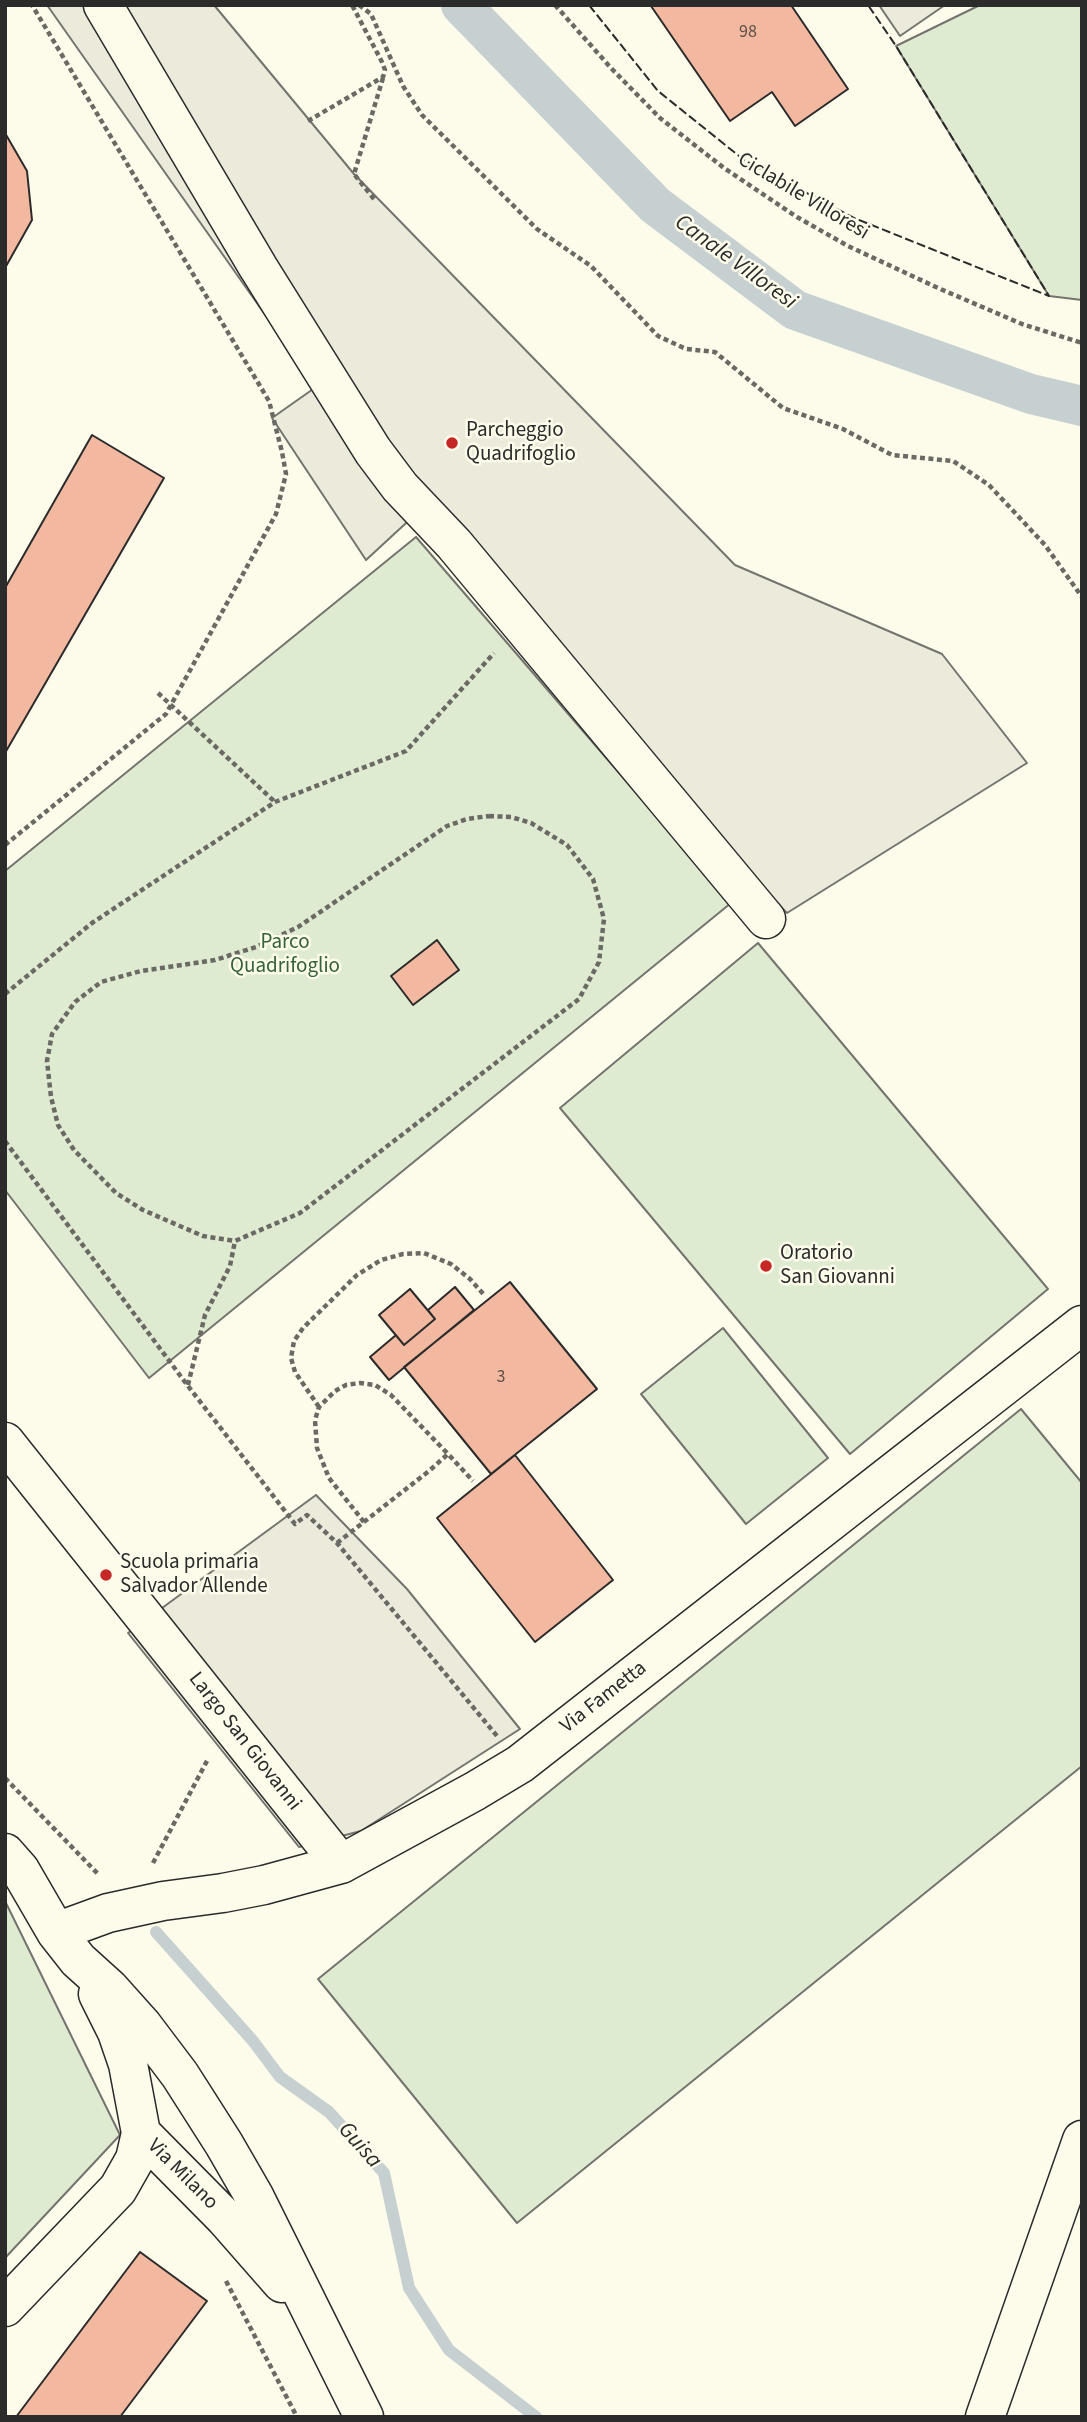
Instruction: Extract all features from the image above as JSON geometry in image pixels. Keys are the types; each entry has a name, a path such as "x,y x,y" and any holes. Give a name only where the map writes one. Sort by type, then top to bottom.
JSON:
{"street":[{"path":"103,5 258,267 373,451 400,487 454,544 766,919"},
{"name":"Via Fametta","path":"67,1946 108,1913 264,1885 341,1864 520,1764 1082,1325"},
{"name":"Largo San Giovanni","path":"5,1442 341,1864"},
{"name":"Via Milano","path":"5,1853 20,1870 117,2032 128,2064 141,2133 225,2218 318,2324"},
{"name":"Via Milano","path":"67,1946 143,2026 180,2075 224,2144 254,2196 364,2417"},
{"path":"5,2307 118,2189 135,2159 141,2133 162,2127 181,2126 196,2128 224,2144"},
{"path":"985,2417 1082,2140"},
{"path":"118,2189 137,2182 163,2178 186,2181"}],"path":[{"path":"5,845 166,715 276,513 286,474 269,401 32,5"},
{"path":"352,5 384,69 354,174 374,199"},
{"path":"359,5 371,14 403,86 422,115 537,229 591,266 658,336 686,349 715,352 783,408 843,429 892,454 953,461 989,485 1045,545 1082,597"},
{"name":"Ciclabile Villoresi","path":"555,5 660,118 724,169 797,216 848,246 938,288 1022,324 1082,342"},
{"path":"308,121 383,78"},
{"path":"5,994 92,923 275,802 406,751 495,651"},
{"path":"158,693 275,802"},
{"path":"511,817 531,823 567,845 593,879 604,919 599,962 579,999 300,1213 235,1241 203,1236 144,1210 116,1193 74,1150 58,1125 47,1062 52,1034 75,1002 101,982 141,971 215,960 256,947 298,927 447,827 467,819 511,817"},
{"path":"5,1141 188,1387 295,1524 307,1515 337,1543 520,1764"},
{"path":"188,1387 205,1315 230,1266 235,1241"},
{"path":"319,1407 295,1372 291,1358 294,1340 356,1275 381,1260 403,1254 424,1253 451,1264 485,1296"},
{"path":"364,1522 347,1504 323,1468 317,1448 314,1420 319,1407 335,1391 346,1385 375,1385 391,1395 473,1481"},
{"path":"337,1543 448,1454"},
{"path":"136,1907 142,1887 180,1808 209,1758 213,1703"}],"green space":[{"path":"980,5 1082,5 1082,300 1049,296 896,46"},
{"name":"Parco Quadrifoglio","path":"416,537 731,903 149,1378 5,1190 5,871"},
{"path":"758,943 1048,1289 850,1454 560,1108"},
{"path":"723,1328 828,1458 746,1524 641,1394"},
{"path":"1021,1409 1082,1483 1082,1766 517,2223 318,1979"},
{"path":"5,1901 120,2135 5,2258"}],"shaded area":[{"name":"Parcheggio Quadrifoglio","path":"47,5 214,5 354,174 735,565 942,654 1027,763 787,913 513,631 418,512 366,560 272,418 316,387"},
{"path":"879,5 945,5 900,36"},
{"path":"316,1495 407,1589 520,1729 361,1831 299,1847 128,1633"}],"building":[{"path":"791,5 848,89 795,126 772,92 730,121 651,6"},
{"path":"5,133 27,171 32,220 5,268"},
{"path":"92,435 164,478 5,753 5,588"},
{"path":"437,940 459,970 413,1005 391,976"},
{"path":"510,1282 597,1389 491,1474 404,1367"},
{"path":"455,1287 474,1310 389,1380 370,1357 396,1335 404,1345 435,1319 428,1310"},
{"path":"410,1289 435,1319 404,1345 379,1315"},
{"path":"515,1455 613,1580 535,1642 437,1518"},
{"path":"140,2252 207,2301 120,2417 16,2417"}],"waterway":[{"name":"Canale Villoresi","path":"461,5 655,205 795,310 1031,394 1082,406"},
{"name":"Guisa","path":"156,1932 253,2041 280,2077 329,2112 384,2173 409,2288 449,2350 536,2417"}],"fence":[{"path":"589,5 658,91 744,160 854,218 1049,296 896,46 868,5"}],"place":[{"name":"Parcheggio Quadrifoglio","path":"452,443"},
{"name":"Oratorio San Giovanni","path":"766,1266"},
{"name":"Scuola primaria Salvador Allende","path":"106,1575"}]}
